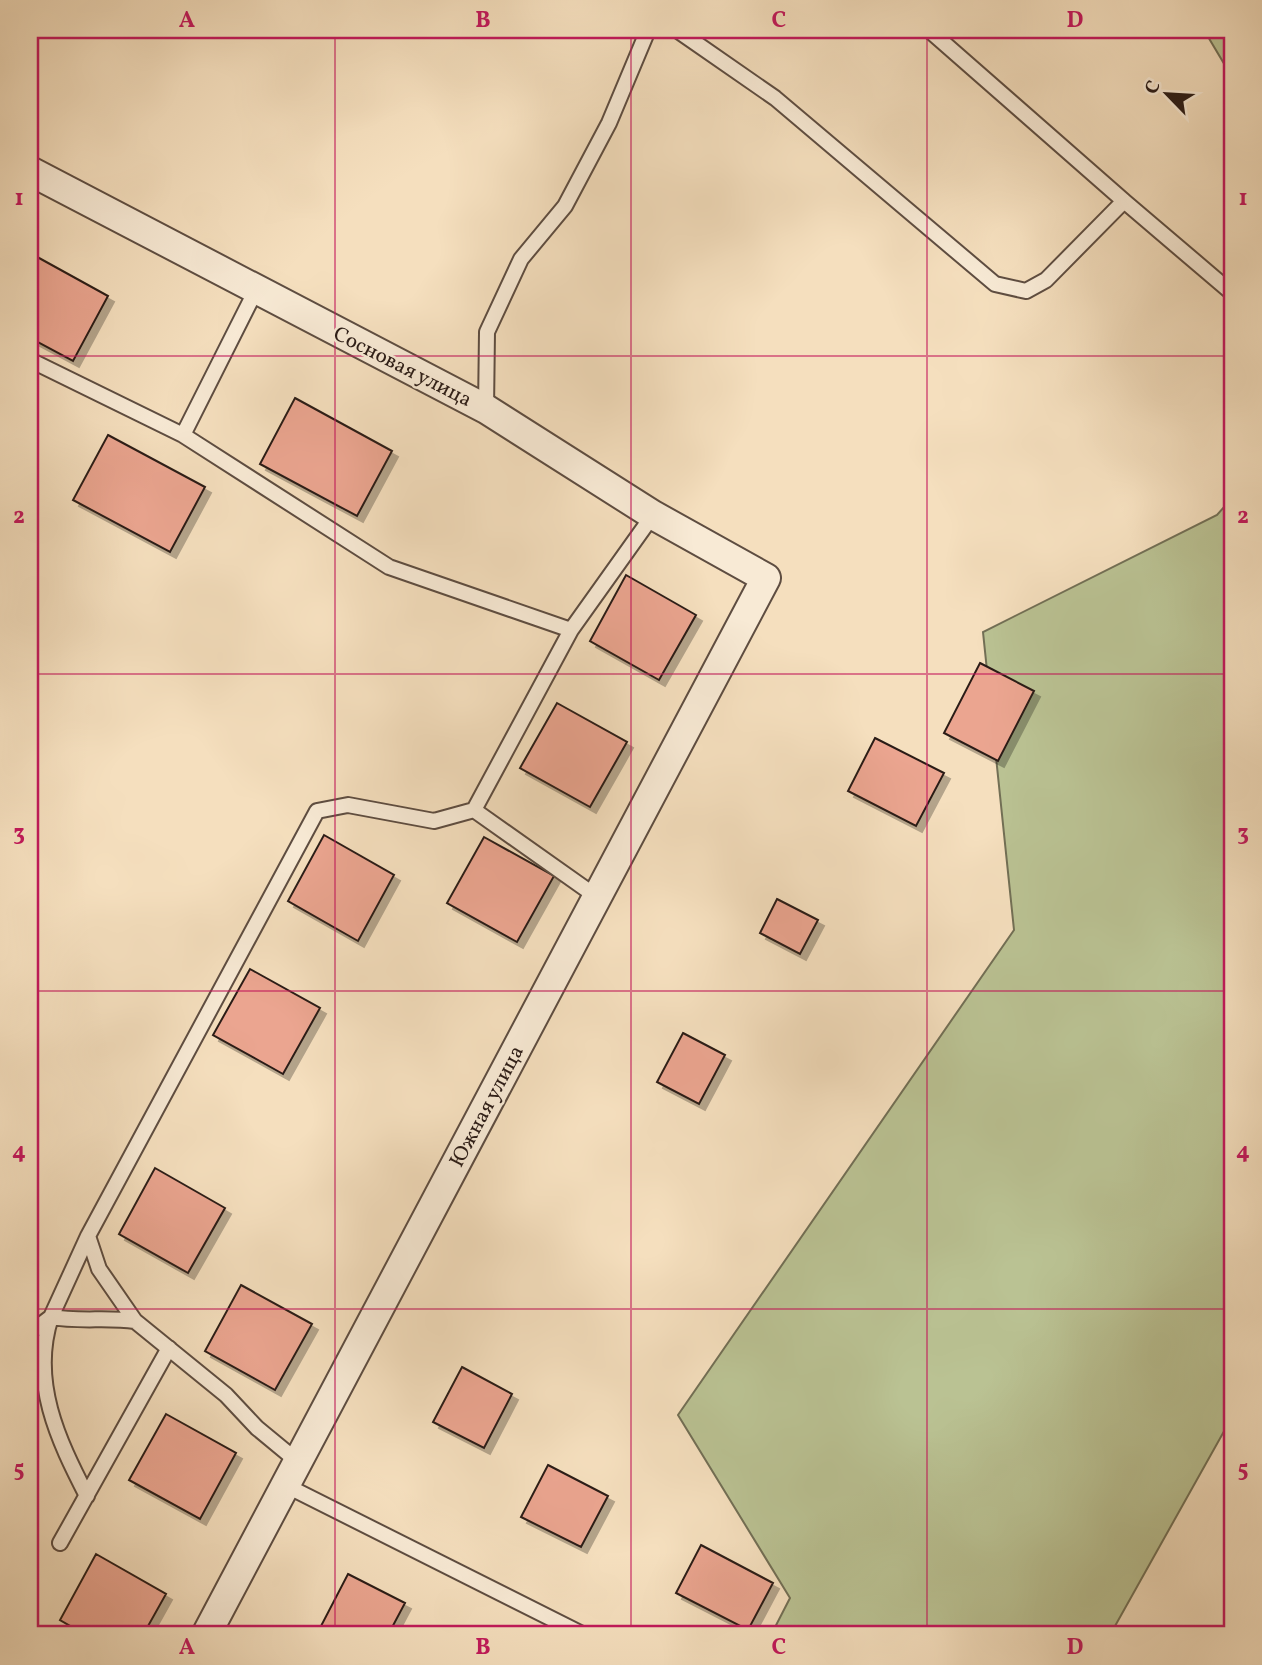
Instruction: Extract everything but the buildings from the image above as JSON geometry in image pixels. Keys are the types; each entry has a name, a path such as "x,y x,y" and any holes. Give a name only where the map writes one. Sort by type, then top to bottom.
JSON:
{"street":[{"name":"Сосновая улица","path":"30,171 486,409 653,515 766,578"},
{"name":"Южная улица","path":"206,1635 766,578"}],"lane":[{"path":"486,409 487,332 521,259 565,206 609,123 648,30"},
{"path":"677,30 775,98 995,284 1026,292 1046,280 1124,201"},
{"path":"929,30 1232,293"},
{"path":"183,435 256,290"},
{"path":"30,360 183,435 389,567 571,631"},
{"path":"87,1496 62,1449 43,1380 43,1343 51,1317 88,1236 317,811 348,804 434,821 474,810 571,631 653,515"},
{"path":"474,810 597,897"},
{"path":"88,1236 99,1269 135,1321 226,1395 257,1428 291,1473 584,1635"},
{"path":"30,1333 51,1317 74,1321 107,1317 135,1321"},
{"path":"60,1543 169,1348"}],"green space":[{"path":"1204,30 1232,30 1232,77"},
{"path":"1232,498 1232,1417 1110,1635 771,1635 790,1598 678,1415 1014,930 983,632 1217,515"}]}
